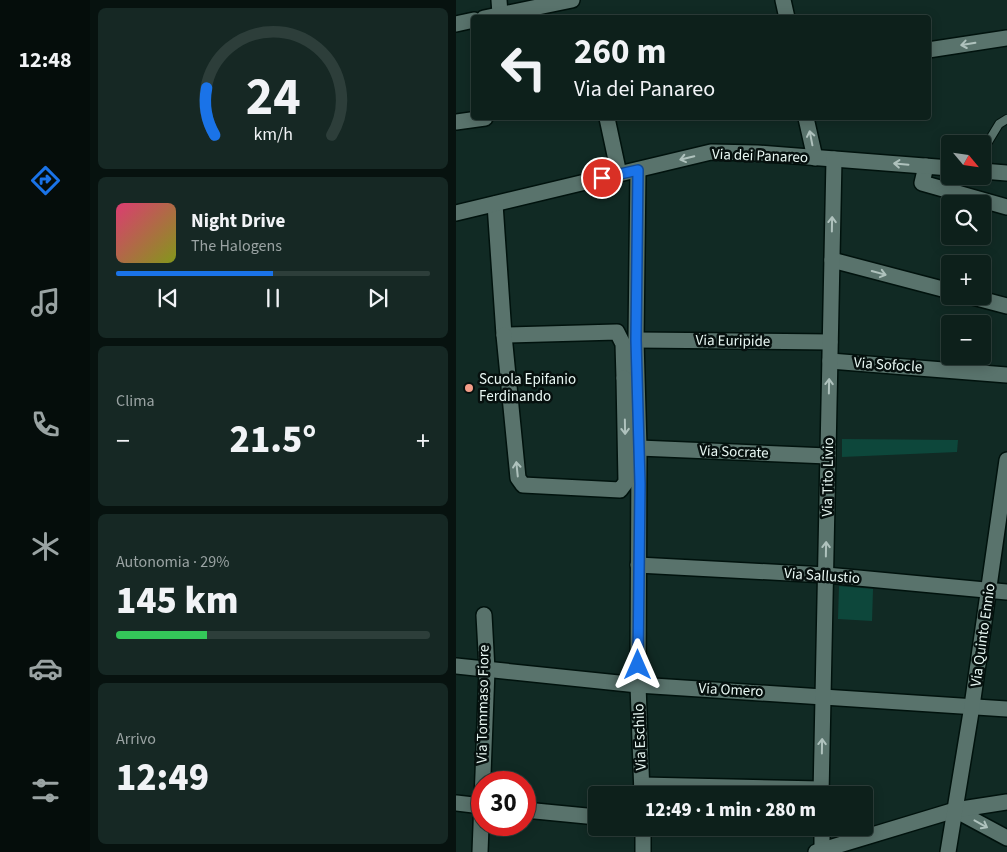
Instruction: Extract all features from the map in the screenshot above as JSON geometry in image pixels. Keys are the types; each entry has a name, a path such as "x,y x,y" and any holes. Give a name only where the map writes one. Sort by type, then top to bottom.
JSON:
{"street":[{"path":"488,15 499,7 572,0"},
{"path":"784,0 786,15"},
{"path":"456,24 471,21"},
{"path":"931,50 1007,38"},
{"path":"456,122 471,120"},
{"path":"607,120 619,174"},
{"path":"806,120 815,158"},
{"name":"Via dei Panareo","path":"456,213 711,152 757,152 941,167"},
{"name":"Via Tito Livio","path":"821,786 834,159"},
{"path":"926,166 922,183 1007,207"},
{"name":"Via Eschilo","path":"638,170 636,340 631,379 639,448 638,685 642,786"},
{"path":"991,172 1007,173"},
{"path":"495,204 504,335 518,478 523,485 620,490 626,482 631,379 623,344 617,332 504,335"},
{"path":"832,260 941,289"},
{"path":"991,302 1007,306"},
{"name":"Via Euripide","path":"636,340 830,342"},
{"name":"Via Sofocle","path":"830,361 1007,375"},
{"name":"Via Socrate","path":"639,448 828,456"},
{"name":"Via Quinto Ennio","path":"948,852 972,706 1007,460"},
{"name":"Via Sallustio","path":"638,565 826,575 1007,592"},
{"name":"Via Tommaso Fiore","path":"483,771 487,670 484,615"},
{"name":"Via Omero","path":"456,666 638,685 823,695 1007,709"},
{"path":"821,836 819,850 956,810 1007,802"},
{"path":"456,803 471,805"},
{"path":"956,810 1007,838"},
{"path":"536,811 588,816"},
{"name":"Via Tommaso Fiore","path":"480,836 480,852"},
{"path":"643,836 643,852"}],"lane":[{"path":"991,137 999,124 1007,119"}],"green space":[{"path":"842,439 958,440 957,452 842,457"},
{"path":"839,586 873,589 872,621 838,619"}],"place":[{"name":"Scuola Epifanio Ferdinando","path":"469,388"}],"route":[{"path":"602,178 638,170 636,340 640,502 638,665"}]}
